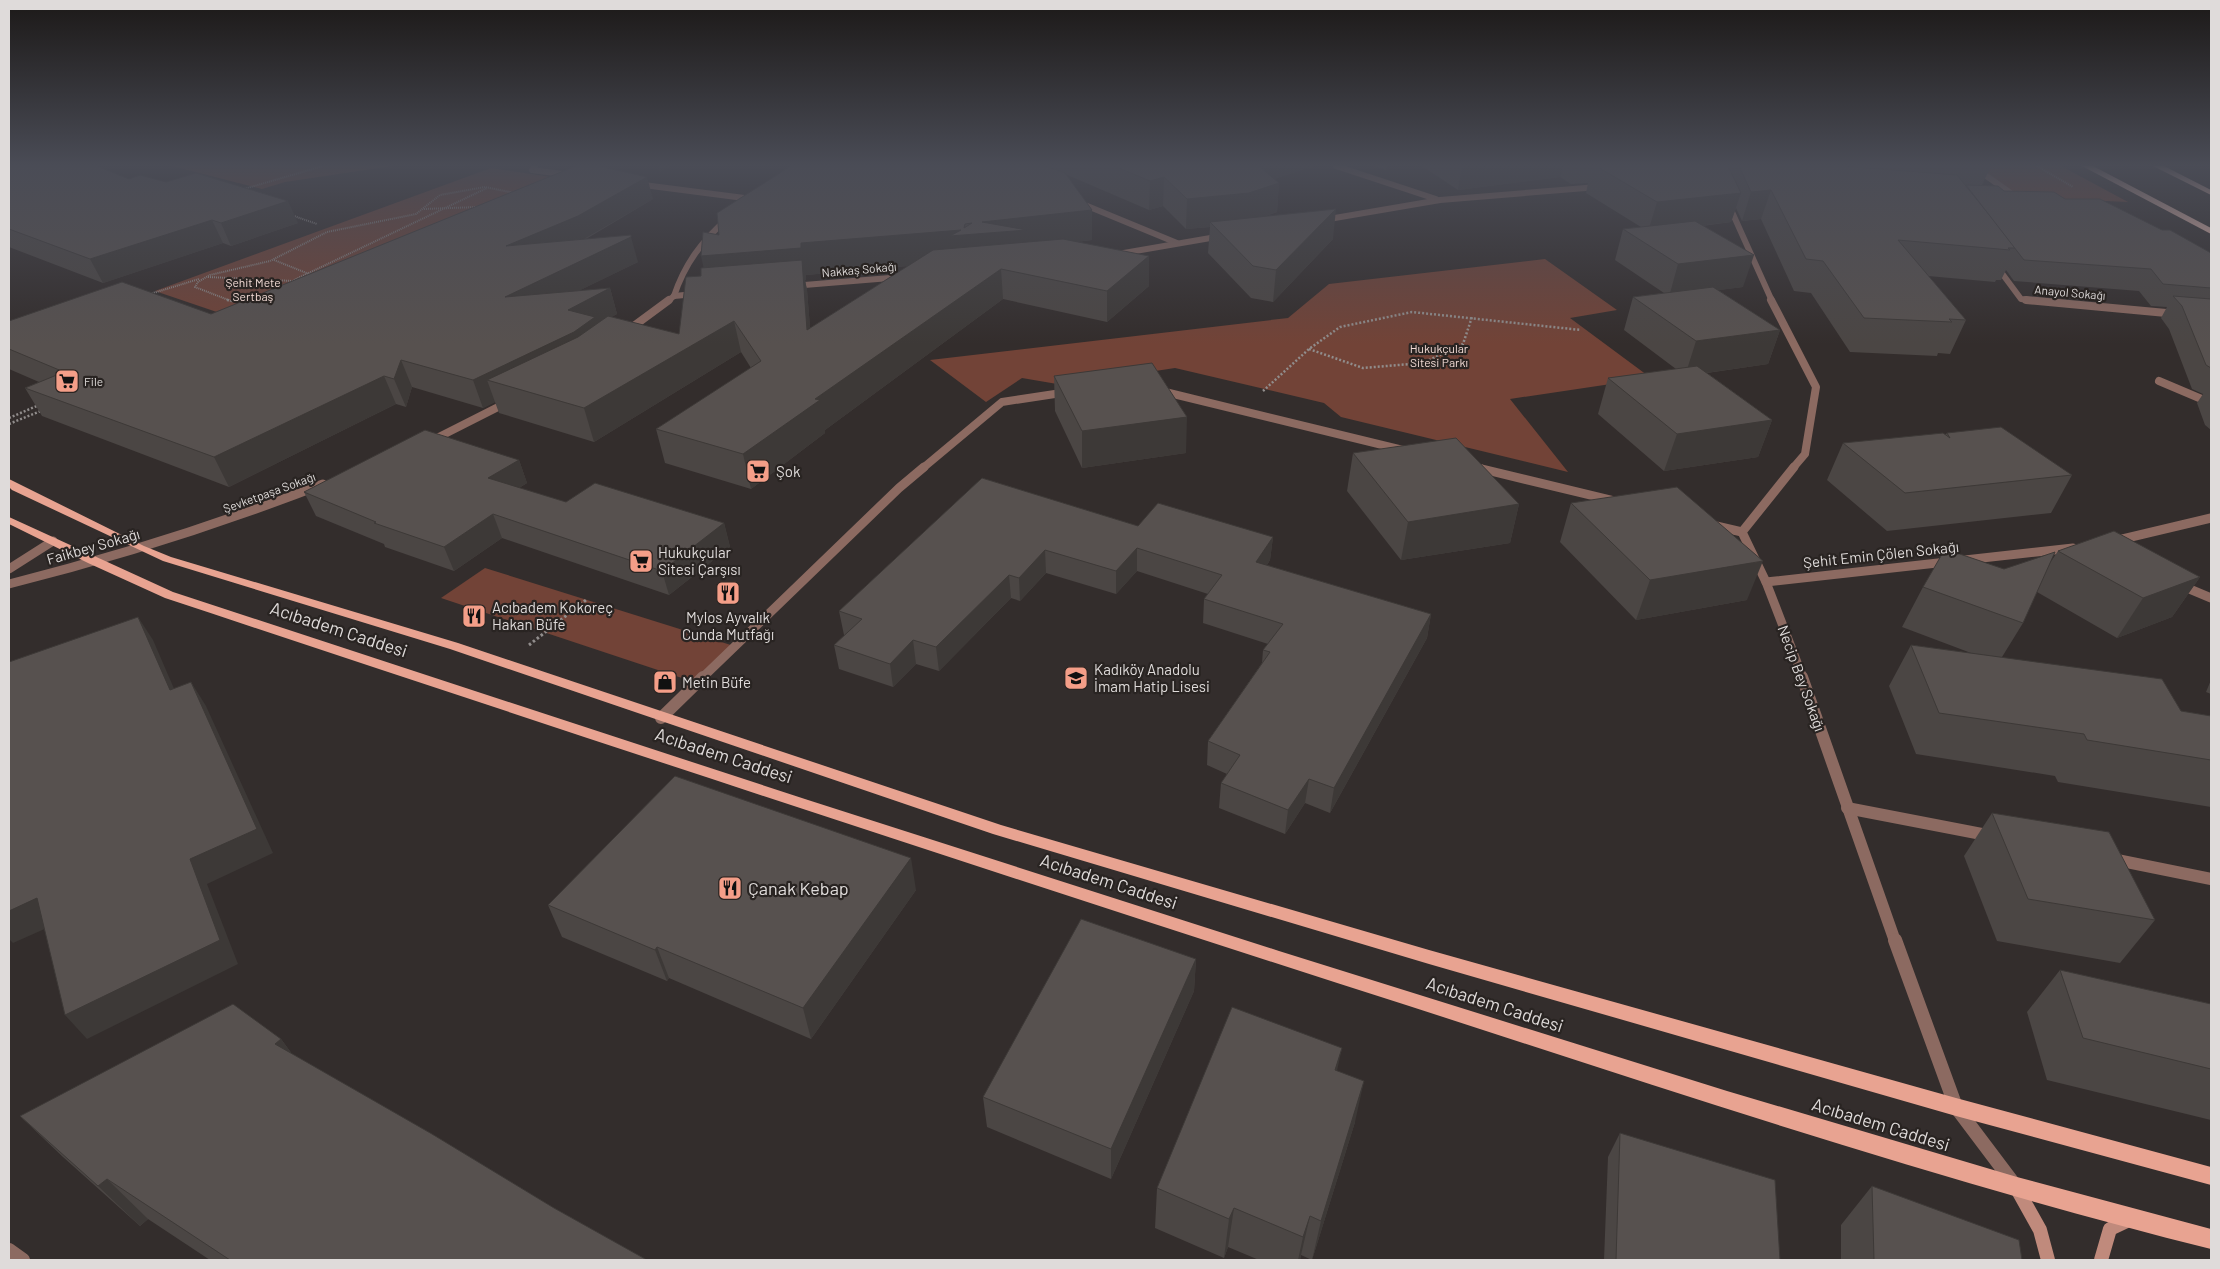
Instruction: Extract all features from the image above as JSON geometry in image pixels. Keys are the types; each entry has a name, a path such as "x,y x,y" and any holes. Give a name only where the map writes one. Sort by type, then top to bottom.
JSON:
{"highway":[{"path":"2200,225 2211,231"}],"main road":[{"name":"Acıbadem Caddesi","path":"9,482 16,488 140,548 176,562 454,646 661,718 1008,833 1429,958 1956,1107 2211,1176"},
{"name":"Acıbadem Caddesi","path":"9,520 169,596 1159,920 1627,1068 2016,1186 2131,1219 2211,1239"}],"street":[{"path":"674,296 683,269 697,247 719,225"},
{"path":"1133,225 1178,244"},
{"path":"1704,523 1742,532 1805,454 1816,387 1762,284 1737,225"},
{"path":"1114,255 1227,236"},
{"name":"Anayol Sokağı","path":"1992,260 2021,299 2183,314"},
{"name":"Nakkaş Sokağı","path":"783,286 911,276"},
{"path":"622,335 674,296 704,293"},
{"path":"2159,381 2211,403"},
{"path":"1148,388 1418,453"},
{"path":"661,718 899,488 1002,402 1081,391"},
{"path":"420,446 516,398"},
{"path":"1466,465 1628,504"},
{"name":"Şevketpaşa Sokağı","path":"185,534 332,481"},
{"path":"2108,542 2211,518"},
{"name":"Necip Bey Sokağı","path":"1742,532 1766,582 1795,656 1847,808 1956,1107 2016,1186"},
{"name":"Faikbey Sokağı","path":"9,584 185,534"},
{"path":"9,569 53,540"},
{"name":"Şehit Emin Çölen Sokağı","path":"1766,582 2080,548"},
{"path":"2172,582 2211,598"},
{"path":"1847,808 2000,838"},
{"path":"2096,856 2211,879"},
{"path":"2016,1186 2040,1230 2048,1260"},
{"path":"2101,1260 2110,1229 2131,1219"},
{"path":"9,1250 23,1260"}],"path":[{"path":"146,296 207,277 273,260 327,232 361,225"},
{"path":"285,285 410,225"},
{"path":"293,281 207,277 198,282 195,288 244,304 262,306 284,300 302,291 325,270 374,251 449,234 474,225"},
{"path":"273,260 309,274"},
{"path":"244,304 252,301"},
{"path":"1243,411 1309,349 1340,327 1412,312 1581,330"},
{"path":"1309,349 1364,368 1423,363 1463,344 1472,317"},
{"path":"9,418 44,403"},
{"path":"9,424 51,406"},
{"path":"529,646 586,600"}],"green space":[{"name":"Şehit Mete Sertbaş","path":"335,225 483,225 252,324 155,291"},
{"name":"Hukukçular Sitesi Parkı","path":"1545,259 1617,310 1570,318 1651,378 1510,399 1568,472 1341,417 1324,403 1175,368 1063,385 1022,378 986,402 930,360 1288,318 1329,284"},
{"path":"485,568 734,646 697,683 441,598"}],"building":[{"path":"9,225 196,225 90,259 9,229"},
{"path":"430,225 556,225 506,246 631,235 631,237 505,297 610,288 568,310 595,317 574,332 473,380 401,360 394,379 384,376 214,457 25,388 64,372 9,349 9,321 122,282 211,314"},
{"path":"718,225 965,225 964,228 968,225 1000,225 1027,230 950,236 961,230 801,243 801,248 701,256 703,232 719,235"},
{"path":"1213,225 1320,225 1276,270 1253,266"},
{"path":"1657,225 1702,225 1754,255 1678,264 1623,229"},
{"path":"1789,225 1998,225 2016,248 2008,248 2010,250 1898,240 1966,320 1949,319 1952,322 1864,318 1823,261 1806,259"},
{"path":"1997,225 2152,225 2162,230 2170,230 2211,253 2211,288 2163,284 2151,269 2024,260"},
{"path":"1063,239 1149,256 1107,291 1001,269 815,399 820,400 743,454 656,429 761,361 734,321 584,408 487,380 578,337 608,316 679,334 686,277 701,276 701,268 802,260 807,330 933,250"},
{"path":"1713,287 1780,330 1696,341 1633,297"},
{"path":"2173,296 2211,299 2211,368 2206,365 2182,306"},
{"path":"1152,363 1187,417 1082,431 1054,376"},
{"path":"1697,366 1772,420 1677,434 1608,378"},
{"path":"2001,427 2072,475 1905,493 1843,443 1943,433 1950,438 1947,433"},
{"path":"425,430 519,460 488,478 566,502 595,483 724,523 662,571 493,514 444,547 374,523 376,522 304,492"},
{"path":"1456,438 1519,504 1408,522 1353,453"},
{"path":"982,478 1138,526 1158,503 1273,537 1256,562 1431,614 1334,788 1309,779 1288,810 1221,783 1240,755 1208,741 1270,652 1263,650 1283,624 1204,599 1222,575 1137,548 1116,571 1045,550 1019,578 1009,575 936,647 913,640 890,664 834,645 862,619 839,611"},
{"path":"1677,487 1763,561 1650,580 1571,503"},
{"path":"2114,531 2200,577 2143,598 2058,551"},
{"path":"1945,549 2004,569 2055,552 2023,623 1923,587"},
{"path":"138,617 170,690 191,682 257,829 190,859 220,940 65,1015 37,898 9,911 9,662"},
{"path":"1911,645 2162,679 2181,711 2211,716 2211,760 2087,740 2084,734 1939,713"},
{"path":"675,776 911,858 803,1008 657,947 655,950 548,905"},
{"path":"1992,813 2109,832 2155,920 2028,899"},
{"path":"1081,919 1196,959 1111,1149 983,1097"},
{"path":"2060,970 2211,1004 2211,1069 2083,1038"},
{"path":"233,1004 281,1039 275,1044 432,1134 554,1208 647,1260 230,1260 107,1179 98,1186 20,1116"},
{"path":"1232,1007 1342,1048 1335,1070 1364,1081 1321,1221 1310,1216 1303,1237 1234,1208 1229,1219 1157,1188"},
{"path":"1620,1133 1775,1180 1780,1260 1616,1260"},
{"path":"1872,1186 2019,1240 2022,1260 1874,1260"}],"place":[{"name":"File","path":"67,381"},
{"name":"Şok","path":"758,471"},
{"name":"Hukukçular Sitesi Çarşısı","path":"641,561"},
{"name":"Mylos Ayvalık Cunda Mutfağı","path":"728,593"},
{"name":"Acıbadem Kokoreç Hakan Büfe","path":"474,616"},
{"name":"Kadıköy Anadolu İmam Hatip Lisesi","path":"1076,678"},
{"name":"Metin Büfe","path":"665,682"},
{"name":"Çanak Kebap","path":"730,888"}]}
